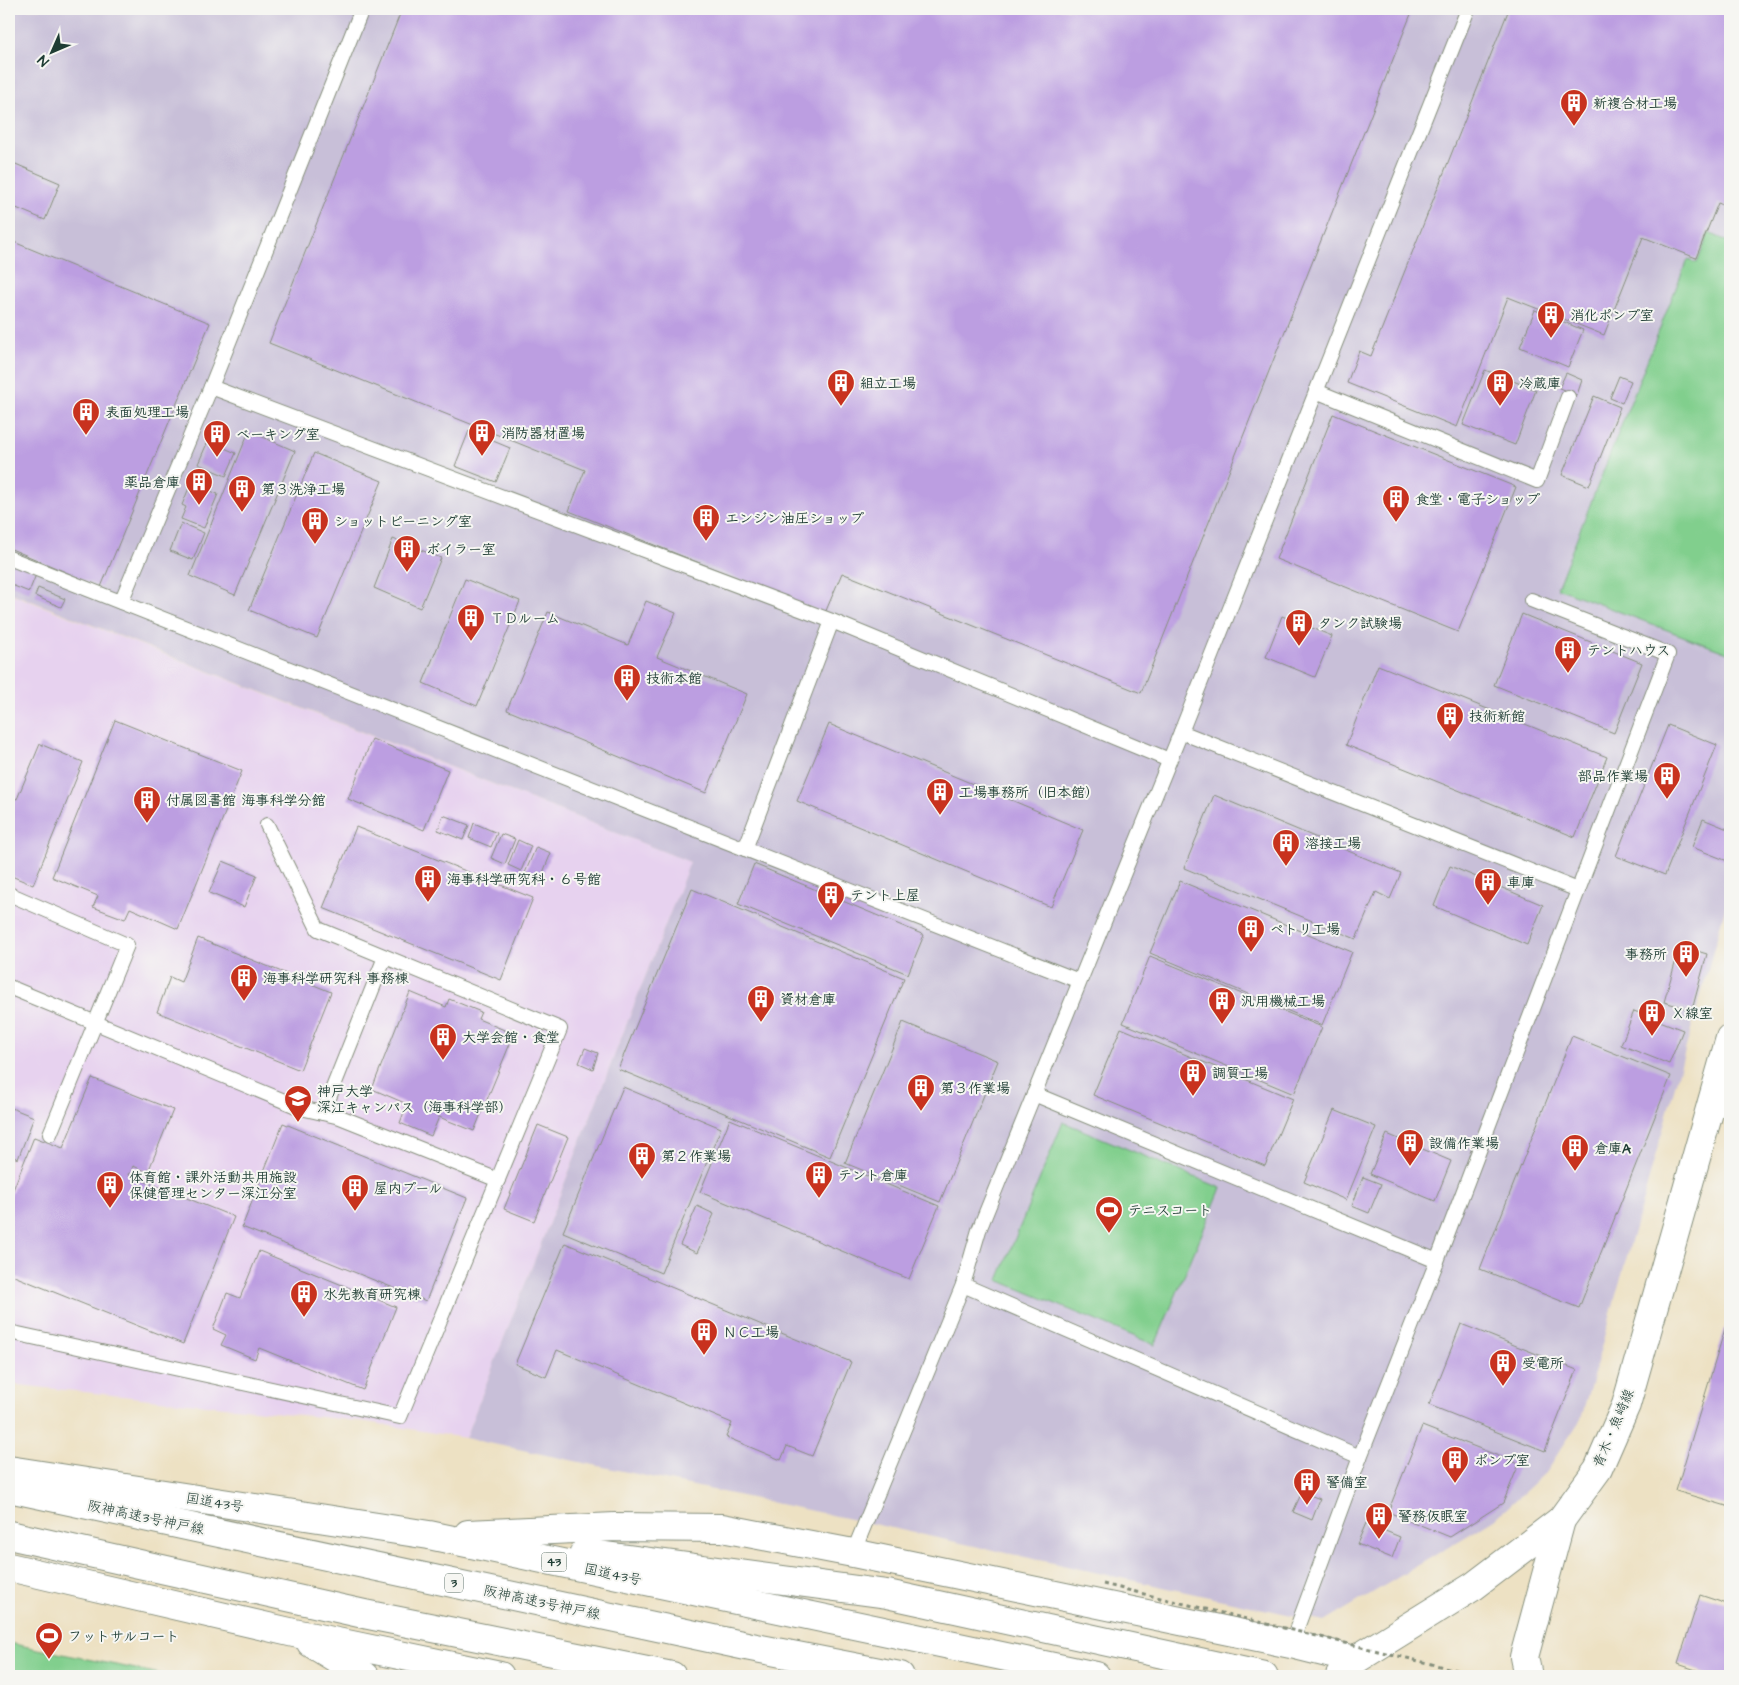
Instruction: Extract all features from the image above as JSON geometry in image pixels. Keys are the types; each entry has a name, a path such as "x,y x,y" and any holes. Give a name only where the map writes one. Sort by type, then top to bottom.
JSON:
{"main road":[{"name":"青木・魚崎線","path":"1348,1668 1474,1586 1561,1520 1598,1469 1626,1405 1730,1038"},
{"name":"国道43号","path":"9,1470 429,1536 1096,1676"},
{"name":"阪神高速3号神戸線","path":"9,1488 751,1647 900,1676"},
{"path":"1528,1676 1524,1657 1561,1520"},
{"path":"429,1536 615,1527 722,1528 853,1553 1291,1644 1348,1668"},
{"path":"9,1534 364,1614 672,1676"},
{"path":"429,1536 623,1557 887,1594 1264,1676"},
{"path":"9,1567 294,1632 500,1676"},
{"path":"294,1632 366,1676"}],"lane":[{"path":"121,602 210,387 362,9"},
{"path":"853,1553 963,1285 979,1230 1181,732 1468,9"},
{"path":"210,387 832,621 1169,760"},
{"path":"1316,391 1537,481 1568,398"},
{"path":"9,558 1079,981"},
{"path":"1291,1644 1360,1457 1438,1261 1668,654 1531,600"},
{"path":"745,849 832,621"},
{"path":"1181,732 1578,890"},
{"path":"9,1332 400,1418 560,1029 318,929 267,825"},
{"path":"9,894 127,945 50,1134"},
{"path":"324,1113 385,957"},
{"path":"9,987 301,1108 340,1117 498,1180"},
{"path":"1034,1094 1438,1261"},
{"path":"963,1285 1360,1457"}],"path":[{"path":"1103,1584 1481,1676"},
{"path":"1454,1676 1456,1670"}],"shaded area":[{"path":"9,9 1730,9 1730,891 1581,1419 1545,1473 1495,1519 1324,1622 841,1517 465,1438 690,862 9,592"},
{"name":"神戸大学 深江キャンパス（海事科学部）","path":"9,593 690,862 465,1438 367,1422 9,1384"}],"green space":[{"path":"1709,233 1730,242 1730,654 1557,588 1687,260 1697,263"},
{"name":"テニスコート","path":"1063,1122 1221,1188 1155,1345 998,1280"},
{"name":"フットサルコート","path":"9,1643 170,1676 9,1676"}],"building":[{"name":"組立工場","path":"402,9 1413,9 1141,693 842,573 825,613 569,511 585,470 269,343"},
{"name":"新複合材工場","path":"1509,9 1730,9 1730,208 1718,203 1696,258 1643,237 1604,335 1508,297 1457,427 1347,383 1359,351 1371,356"},
{"path":"11,162 60,183 45,220 9,205 9,167"},
{"name":"表面処理工場","path":"9,240 210,323 101,587 9,548"},
{"name":"消化ポンプ室","path":"1535,310 1583,330 1568,367 1520,347"},
{"name":"冷蔵庫","path":"1485,370 1536,390 1515,445 1463,425"},
{"path":"1566,373 1582,380 1577,395 1559,388"},
{"path":"1619,376 1631,381 1622,403 1610,398"},
{"path":"1594,396 1620,407 1589,486 1562,475"},
{"name":"食堂・電子ショップ","path":"1333,414 1516,487 1458,632 1276,559"},
{"name":"第３洗浄工場","path":"249,431 295,451 235,595 190,576"},
{"name":"消防器材置場","path":"469,431 510,448 496,482 455,466"},
{"name":"ベーキング室","path":"208,441 236,453 226,476 198,464"},
{"name":"ショットピーニング室","path":"314,453 382,481 317,638 249,610"},
{"name":"薬品倉庫","path":"191,483 218,494 204,528 181,519 186,507 182,505"},
{"path":"181,523 204,533 193,560 170,551"},
{"name":"ボイラー室","path":"393,539 441,558 420,608 374,588"},
{"path":"11,561 37,572 29,592 9,584 9,566"},
{"name":"ＴＤルーム","path":"465,579 520,601 477,706 423,683"},
{"path":"38,588 65,599 61,607 35,596"},
{"name":"技術本館","path":"646,601 676,613 657,657 747,694 706,793 507,710 548,612 628,645"},
{"name":"テントハウス","path":"1522,614 1642,663 1614,733 1494,685"},
{"name":"タンク試験場","path":"1282,616 1332,636 1315,677 1266,657"},
{"name":"技術新館","path":"1378,665 1607,757 1575,837 1346,745"},
{"name":"付属図書館 海事科学分館","path":"115,720 242,771 178,929 130,908 125,919 93,907 98,896 52,877"},
{"name":"工場事務所（旧本館）","path":"829,724 1083,830 1051,907 797,801"},
{"name":"部品作業場","path":"1668,725 1717,745 1665,875 1616,856"},
{"path":"372,739 448,770 424,830 348,799"},
{"path":"40,744 83,762 33,885 9,875 9,796 17,799"},
{"name":"溶接工場","path":"1214,795 1401,873 1390,899 1376,892 1356,939 1184,868"},
{"path":"443,815 469,825 463,840 438,830"},
{"path":"1703,819 1730,830 1730,862 1692,847"},
{"path":"474,823 497,833 491,847 469,838"},
{"name":"海事科学研究科・６号館","path":"356,827 533,898 501,980 323,908"},
{"path":"501,834 515,839 505,864 491,858"},
{"path":"518,840 531,846 521,871 508,865"},
{"path":"536,847 551,853 540,880 525,873"},
{"path":"223,861 257,875 244,907 209,893"},
{"name":"テント上屋","path":"754,864 924,935 908,974 738,904"},
{"name":"車庫","path":"1450,866 1543,905 1527,945 1434,906"},
{"name":"ペトリ工場","path":"1180,881 1352,952 1322,1025 1150,953"},
{"name":"資材倉庫","path":"692,889 904,978 830,1157 618,1069"},
{"name":"海事科学研究科 事務棟","path":"198,938 331,992 300,1070 157,1012 170,977 181,982"},
{"name":"事務所","path":"1680,946 1707,954 1692,1010 1664,1002"},
{"name":"汎用機械工場","path":"1150,956 1322,1027 1294,1094 1123,1023"},
{"name":"大学会館・食堂","path":"410,992 446,1007 449,999 481,1012 478,1019 514,1034 474,1131 439,1117 431,1136 400,1123 407,1104 372,1089"},
{"name":"Ｘ線室","path":"1634,1011 1683,1030 1669,1064 1621,1045"},
{"name":"第３作業場","path":"903,1022 998,1061 940,1202 845,1163"},
{"name":"調質工場","path":"1121,1028 1293,1099 1265,1166 1093,1095"},
{"name":"倉庫A","path":"1572,1036 1671,1076 1579,1308 1480,1269"},
{"path":"585,1048 598,1053 593,1069 579,1063"},
{"name":"体育館・課外活動共用施設 保健管理センター深江分室","path":"92,1078 173,1110 148,1172 133,1166 129,1175 234,1217 183,1344 9,1274 9,1200 34,1137 63,1148"},
{"name":"第２作業場","path":"623,1087 721,1128 661,1273 563,1232"},
{"path":"9,1107 34,1117 18,1159 11,1156 9,1161"},
{"path":"1334,1110 1376,1127 1346,1200 1304,1182"},
{"name":"テント倉庫","path":"730,1119 939,1206 909,1279 700,1192"},
{"name":"屋内プール","path":"283,1123 467,1198 426,1301 242,1227"},
{"path":"538,1125 568,1137 534,1221 504,1209"},
{"name":"設備作業場","path":"1387,1134 1451,1161 1435,1201 1370,1174"},
{"path":"1363,1177 1381,1184 1369,1213 1352,1206"},
{"path":"697,1206 714,1214 697,1253 680,1245"},
{"name":"ＮＣ工場","path":"565,1243 851,1362 812,1456 787,1446 781,1460 726,1437 732,1423 557,1350 546,1377 515,1364"},
{"name":"水先教育研究棟","path":"259,1251 396,1307 363,1390 259,1348 255,1359 221,1345 226,1335 213,1329 227,1293 240,1298"},
{"path":"1730,1312 1730,1507 1676,1491"},
{"name":"受電所","path":"1461,1324 1577,1370 1545,1451 1429,1405"},
{"name":"ポンプ室","path":"1422,1426 1519,1464 1503,1503 1450,1537 1388,1512"},
{"name":"警備室","path":"1302,1492 1320,1499 1312,1520 1293,1512"},
{"name":"警務仮眠室","path":"1366,1523 1400,1537 1392,1558 1357,1544"},
{"path":"1700,1595 1730,1605 1730,1676 1714,1676 1678,1664"}],"place":[{"name":"新複合材工場","path":"1574,127"},
{"name":"消化ポンプ室","path":"1551,339"},
{"name":"組立工場","path":"841,407"},
{"name":"冷蔵庫","path":"1500,407"},
{"name":"表面処理工場","path":"86,436"},
{"name":"消防器材置場","path":"482,457"},
{"name":"ベーキング室","path":"217,458"},
{"name":"薬品倉庫","path":"199,506"},
{"name":"第３洗浄工場","path":"242,513"},
{"name":"食堂・電子ショップ","path":"1396,523"},
{"name":"エンジン油圧ショップ","path":"706,542"},
{"name":"ショットピーニング室","path":"315,545"},
{"name":"ボイラー室","path":"407,573"},
{"name":"ＴＤルーム","path":"471,642"},
{"name":"タンク試験場","path":"1299,647"},
{"name":"テントハウス","path":"1568,674"},
{"name":"技術本館","path":"627,702"},
{"name":"技術新館","path":"1450,740"},
{"name":"部品作業場","path":"1667,800"},
{"name":"工場事務所（旧本館）","path":"940,816"},
{"name":"付属図書館 海事科学分館","path":"147,824"},
{"name":"溶接工場","path":"1286,867"},
{"name":"海事科学研究科・６号館","path":"428,903"},
{"name":"車庫","path":"1488,906"},
{"name":"テント上屋","path":"831,919"},
{"name":"ペトリ工場","path":"1251,953"},
{"name":"事務所","path":"1686,978"},
{"name":"海事科学研究科 事務棟","path":"244,1002"},
{"name":"資材倉庫","path":"761,1023"},
{"name":"汎用機械工場","path":"1222,1025"},
{"name":"Ｘ線室","path":"1652,1037"},
{"name":"大学会館・食堂","path":"443,1061"},
{"name":"調質工場","path":"1193,1097"},
{"name":"第３作業場","path":"921,1112"},
{"name":"神戸大学 深江キャンパス（海事科学部）","path":"298,1123"},
{"name":"設備作業場","path":"1410,1167"},
{"name":"倉庫A","path":"1575,1172"},
{"name":"第２作業場","path":"642,1180"},
{"name":"テント倉庫","path":"819,1199"},
{"name":"体育館・課外活動共用施設 保健管理センター深江分室","path":"110,1209"},
{"name":"屋内プール","path":"355,1212"},
{"name":"テニスコート","path":"1109,1234"},
{"name":"水先教育研究棟","path":"304,1318"},
{"name":"ＮＣ工場","path":"704,1356"},
{"name":"受電所","path":"1503,1387"},
{"name":"ポンプ室","path":"1455,1484"},
{"name":"警備室","path":"1307,1506"},
{"name":"警務仮眠室","path":"1379,1540"},
{"name":"フットサルコート","path":"49,1660"}]}
